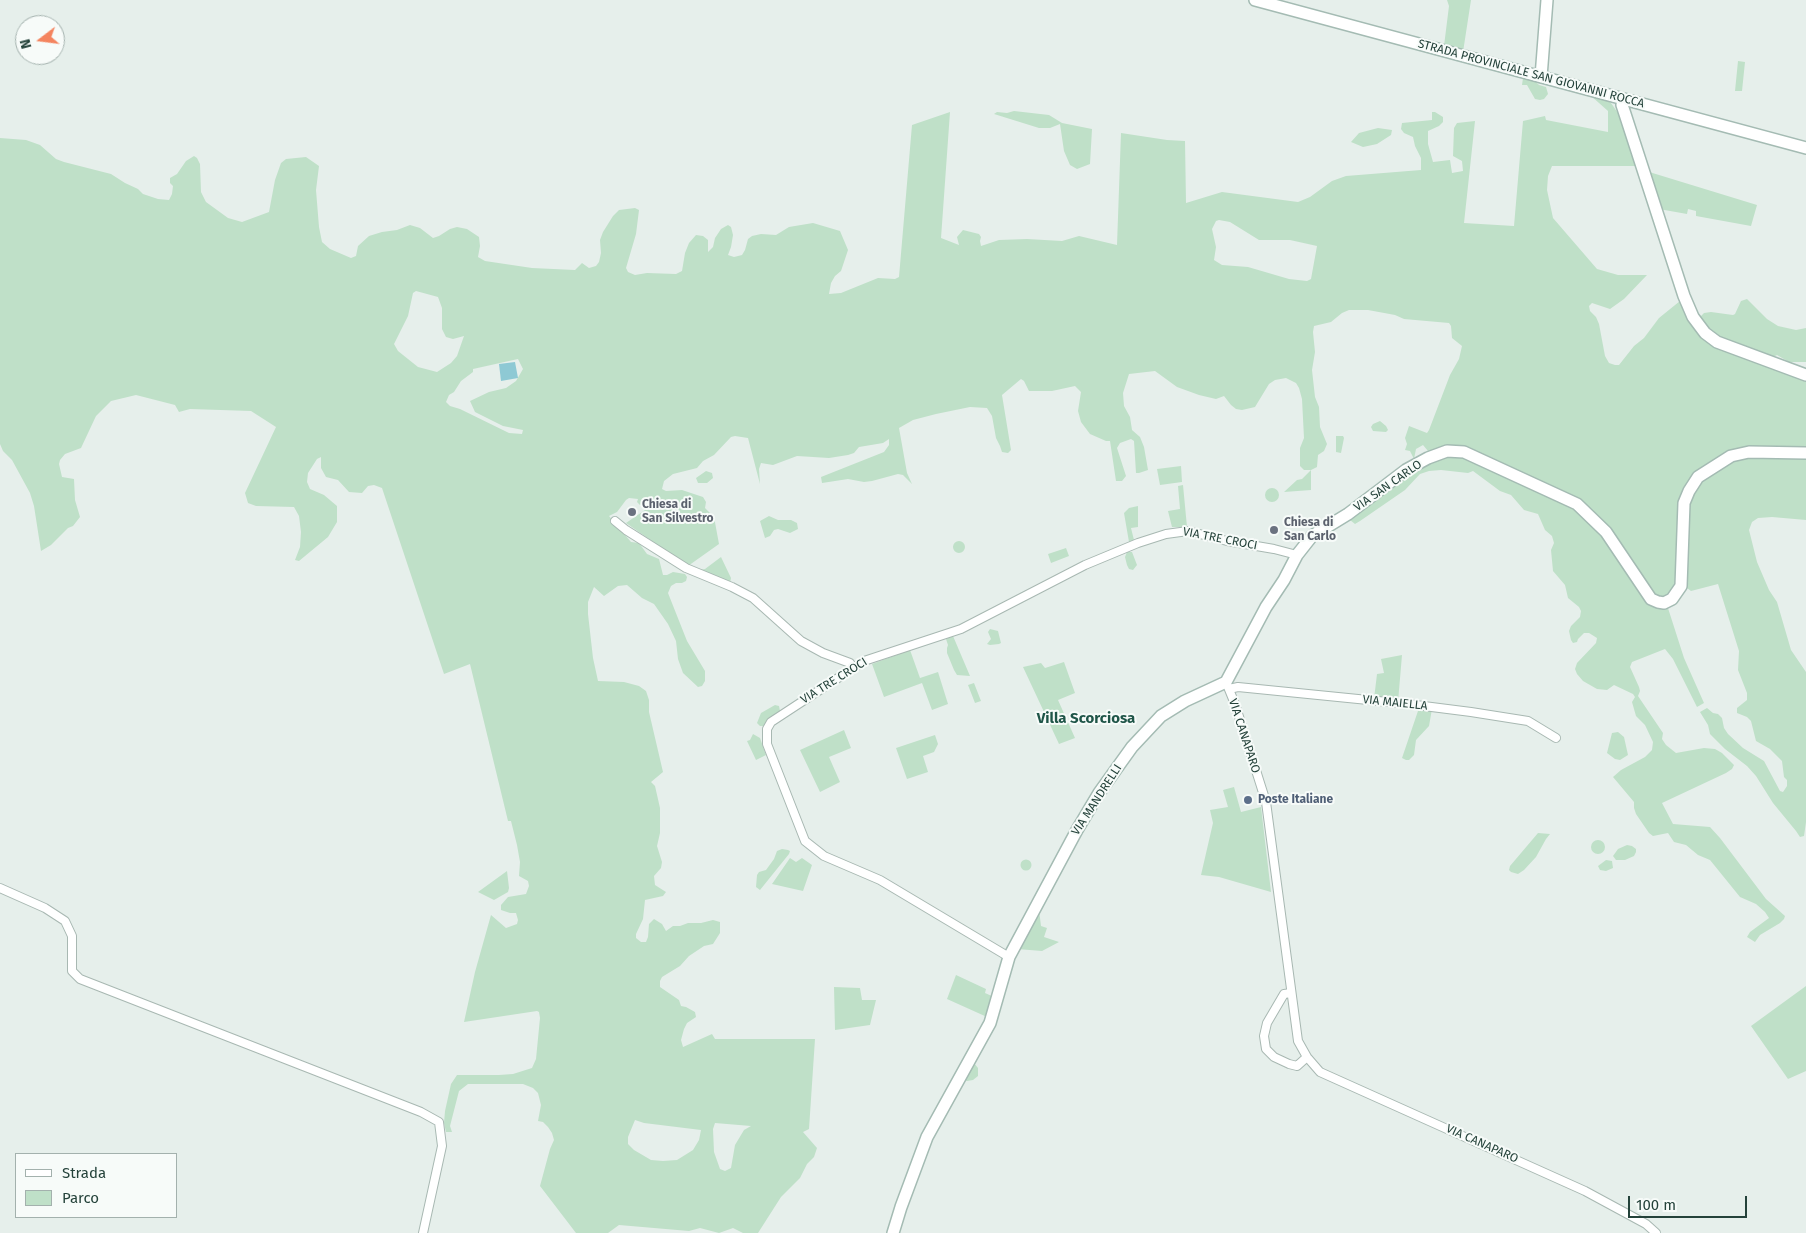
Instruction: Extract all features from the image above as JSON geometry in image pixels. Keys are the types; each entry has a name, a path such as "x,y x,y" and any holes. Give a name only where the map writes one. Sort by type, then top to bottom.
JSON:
{"street":[{"name":"STRADA PROVINCIALE SAN GIOVANNI ROCCA","path":"1255,0 1806,148"},
{"path":"1541,77 1547,0"},
{"path":"1623,99 1622,104 1625,114 1684,296 1693,318 1705,333 1717,342 1806,376"},
{"name":"VIA SAN CARLO","path":"1297,555 1312,536 1348,514 1406,470 1446,451 1464,452 1576,504 1606,532 1651,598 1664,603 1672,599 1681,586 1684,503 1689,491 1698,478 1731,456 1749,452 1806,454"},
{"path":"615,521 686,568 753,598 801,641 823,653 850,663 853,668"},
{"name":"VIA TRE CROCI","path":"1009,957 880,880 824,856 805,841 767,744 767,729 776,718 870,659 961,629 1085,564 1138,543 1166,534 1188,531 1297,555"},
{"name":"VIA CANAPARO","path":"1297,555 1284,580 1266,607 1228,685 1266,802 1298,1041 1307,1057 1320,1072 1585,1190 1646,1224 1656,1233"},
{"name":"VIA MAIELLA","path":"1228,685 1408,704 1528,721 1556,738"},
{"name":"VIA MANDRELLI","path":"893,1233 927,1137 990,1023 1009,957 1099,792 1132,747 1161,716 1185,701 1228,685"},
{"path":"0,888 45,908 65,921 72,936 72,971 80,979 421,1112 439,1122 442,1146 423,1233"},
{"path":"1291,993 1284,994 1267,1023 1264,1036 1266,1049 1274,1057 1297,1066 1307,1057"}],"green space":[{"path":"1447,0 1471,0 1463,52 1444,46 1449,6"},
{"path":"1738,61 1745,62 1742,91 1735,91"},
{"path":"1526,77 1546,87 1548,94 1544,99 1535,99 1527,85 1522,85 1523,78"},
{"path":"1590,95 1605,99 1611,103 1620,116 1637,166 1552,166 1548,176 1547,190 1553,218 1597,269 1618,275 1647,275 1624,299 1610,309 1592,303 1589,306 1590,311 1596,317 1599,324 1605,356 1609,363 1619,365 1634,346 1644,338 1659,318 1680,301 1697,331 1806,379 1806,452 1756,450 1691,478 1683,488 1679,498 1676,590 1663,598 1653,596 1600,521 1483,456 1437,450 1428,451 1423,445 1416,449 1414,459 1410,451 1405,450 1407,444 1405,438 1409,426 1427,433 1429,430 1450,375 1459,359 1462,346 1452,338 1449,323 1404,319 1395,315 1368,310 1349,310 1331,322 1314,326 1315,352 1312,370 1315,397 1319,407 1320,427 1327,444 1324,451 1318,455 1317,467 1311,470 1304,470 1300,466 1300,448 1304,438 1302,399 1296,383 1286,378 1275,380 1269,384 1255,407 1242,410 1236,409 1224,396 1216,399 1177,387 1155,371 1129,374 1123,393 1124,406 1130,417 1132,430 1140,437 1144,447 1148,470 1136,473 1134,441 1131,439 1120,443 1117,448 1126,476 1122,481 1116,481 1110,441 1090,434 1081,422 1078,411 1081,392 1075,386 1052,391 1029,391 1021,379 1002,395 1011,450 1008,453 1002,452 996,438 992,416 987,408 970,407 936,414 913,420 899,428 907,473 912,484 903,475 898,474 864,482 848,479 822,483 821,477 884,452 889,445 889,439 883,443 859,447 854,453 848,455 829,458 797,456 773,465 761,463 759,469 760,484 748,438 731,437 714,455 703,461 697,468 673,474 664,481 662,489 666,491 682,490 703,497 706,502 705,508 714,517 719,544 688,566 626,523 645,510 650,504 645,500 640,505 637,502 638,499 629,498 617,512 609,516 631,542 639,543 647,554 659,559 663,575 673,572 685,574 687,577 686,581 671,586 668,593 687,641 705,671 705,681 702,686 698,687 683,673 678,659 676,641 668,624 654,604 642,598 627,585 618,586 604,596 594,587 588,602 588,614 593,658 598,681 624,682 639,686 646,691 663,772 651,782 655,786 660,808 660,833 657,846 662,862 661,868 654,876 655,885 666,892 663,896 645,900 643,919 636,938 641,942 646,942 649,924 654,919 662,924 666,931 673,926 688,923 701,923 713,920 720,922 720,933 713,944 704,946 689,956 680,966 662,977 660,981 660,987 679,1000 681,1006 695,1012 696,1017 687,1023 684,1029 681,1040 683,1047 712,1034 715,1039 815,1039 809,1129 803,1132 817,1148 814,1157 807,1164 800,1178 781,1197 758,1233 743,1233 733,1228 719,1233 700,1228 689,1231 619,1225 608,1233 576,1233 540,1186 554,1140 548,1127 543,1122 538,1121 541,1105 538,1093 533,1088 523,1084 468,1084 459,1091 450,1126 452,1132 446,1132 444,1123 445,1111 451,1084 457,1075 513,1074 532,1068 536,1059 539,1012 464,1022 475,972 491,915 506,928 517,924 516,913 501,910 501,905 508,897 526,894 529,886 528,881 519,876 520,862 517,845 511,821 508,821 470,664 444,674 382,488 374,485 368,486 362,493 349,492 338,480 326,477 321,468 321,457 317,459 308,473 307,482 310,489 324,495 337,506 337,522 328,537 299,561 295,560 300,547 301,532 299,516 294,507 256,506 248,503 245,493 276,427 251,411 190,409 179,412 175,405 136,395 111,401 96,416 81,448 65,454 60,460 62,477 74,479 75,500 80,517 73,526 68,528 51,545 41,551 34,506 30,493 12,460 3,451 0,444 0,138 26,140 40,145 56,159 111,174 138,189 143,194 158,199 169,200 173,186 170,183 170,178 177,174 186,161 194,156 200,164 201,192 206,202 228,218 242,222 269,212 275,180 281,163 286,159 306,157 319,166 316,190 322,242 330,249 351,258 356,256 358,246 369,236 410,225 420,228 433,238 457,227 467,229 479,237 478,257 485,261 532,268 575,270 582,263 589,268 596,266 599,262 601,253 600,240 613,216 619,210 635,208 639,210 636,234 626,268 628,272 635,275 647,273 676,274 682,271 685,253 689,243 696,235 703,236 708,240 708,252 713,247 715,238 721,229 728,225 731,227 733,235 728,255 734,257 742,255 748,239 752,236 761,234 776,235 789,227 813,223 840,231 848,250 841,271 831,283 829,294 841,293 878,278 895,279 899,277 912,125 950,112 941,238 959,245 957,237 963,230 979,234 981,246 999,240 1062,241 1079,236 1117,245 1121,133 1185,141 1186,203 1222,192 1298,202 1310,197 1332,181 1346,176 1421,170 1421,158 1413,137 1404,133 1401,129 1402,123 1432,120 1432,112 1443,117 1443,122 1439,126 1428,131 1428,144 1433,162 1450,160 1452,173 1463,171 1462,161 1453,156 1454,128 1457,123 1475,121 1464,223 1514,226 1523,121 1545,116 1546,120 1608,132 1608,111","holes":["1216,221 1230,222 1259,240 1290,240 1317,246 1311,279 1307,281 1289,279 1248,267 1222,265 1214,260 1216,247 1212,229","416,291 438,297 442,308 442,329 446,337 453,339 464,336 457,356 451,363 437,372 418,367 398,351 394,344 408,316 413,293","518,359 523,369 516,381 506,388 489,392 470,401 475,412 503,426 523,430 522,434 509,433 450,406 446,402 449,395 454,392 461,381 473,372 473,369","635,1120 644,1123 701,1130 699,1140 693,1150 677,1160 651,1160 628,1144 628,1137","715,1123 751,1126 744,1130 735,1145 731,1168 725,1171 720,1169 714,1152 713,1129"]},
{"path":"1014,111 1049,115 1062,123 1092,129 1090,164 1077,169 1070,165 1064,151 1060,124 1050,128 1039,128 994,114 997,112 1007,113"},
{"path":"1378,128 1392,130 1391,135 1377,144 1363,147 1351,142 1359,133"},
{"path":"1646,171 1757,205 1751,226 1696,216 1696,211 1688,209 1687,214 1659,209"},
{"path":"1747,299 1767,319 1778,326 1796,330 1806,328 1806,362 1789,362 1777,355 1769,359 1721,342 1698,319 1704,313 1711,312 1733,315 1741,301"},
{"path":"1380,421 1386,426 1388,430 1386,432 1373,431 1371,427 1373,424"},
{"path":"1336,436 1343,436 1344,438 1341,453 1336,452"},
{"path":"1752,454 1806,457 1806,520 1772,517 1758,518 1752,522 1749,530 1757,562 1769,590 1777,602 1791,650 1806,672 1806,822 1804,836 1800,837 1773,803 1756,776 1710,734 1708,725 1700,712 1707,708 1713,713 1718,714 1722,718 1724,728 1728,734 1743,748 1764,761 1780,791 1783,792 1787,786 1787,780 1784,777 1782,761 1770,749 1756,741 1751,721 1737,713 1737,708 1747,700 1747,693 1738,670 1739,651 1718,584 1691,591 1687,588 1686,581 1688,504 1698,483 1722,464"},
{"path":"1453,455 1479,463 1564,500 1603,534 1628,572 1667,605 1684,658 1704,703 1697,707 1673,659 1665,649 1632,662 1630,667 1640,691 1638,696 1663,733 1662,739 1666,745 1676,753 1704,748 1715,749 1734,765 1726,773 1662,803 1673,824 1710,827 1766,899 1785,916 1780,923 1760,935 1755,942 1747,937 1750,932 1769,918 1765,912 1756,904 1740,897 1710,860 1698,855 1686,845 1674,842 1668,833 1653,836 1649,833 1636,814 1634,802 1613,777 1621,770 1645,757 1652,750 1653,742 1645,725 1636,716 1632,702 1635,697 1633,694 1614,685 1607,690 1597,689 1583,681 1577,674 1575,669 1577,663 1596,643 1597,638 1589,633 1584,633 1577,642 1573,643 1571,640 1569,631 1571,626 1580,617 1581,611 1568,598 1565,585 1553,571 1551,550 1554,543 1552,536 1545,530 1538,514 1524,510 1511,495 1500,491 1473,471 1468,473 1441,470 1420,474 1405,490 1360,521 1355,524 1350,520 1349,516 1421,464"},
{"path":"1181,466 1182,482 1160,485 1157,469"},
{"path":"1311,470 1311,490 1284,492 1297,480 1302,479"},
{"path":"706,471 712,473 713,478 707,483 698,483 696,478"},
{"path":"1183,485 1187,527 1172,527 1168,511 1180,509 1178,486"},
{"path":"1272,488 1277,490 1279,495 1277,500 1272,502 1267,500 1265,495 1267,490"},
{"path":"1138,506 1138,527 1131,528 1134,540 1129,542 1124,513 1129,508"},
{"path":"769,516 778,520 791,520 797,523 798,529 790,533 778,529 774,530 770,536 765,538 760,521"},
{"path":"959,541 965,547 959,553 953,547"},
{"path":"1066,548 1069,556 1051,563 1048,554"},
{"path":"1127,552 1132,552 1137,565 1133,570 1129,569 1127,565 1125,557"},
{"path":"721,557 731,578 730,583 700,570 705,569"},
{"path":"990,629 998,631 1001,643 987,644 991,639 988,632"},
{"path":"953,636 970,676 957,675 954,670 947,653 948,645 946,639"},
{"path":"910,650 920,678 938,672 948,704 932,710 922,683 884,697 872,664"},
{"path":"1402,655 1398,702 1374,699 1377,674 1384,673 1381,659"},
{"path":"1064,662 1075,693 1058,700 1075,738 1059,744 1023,667 1041,663 1045,668"},
{"path":"974,683 981,701 975,703 968,685"},
{"path":"775,705 779,706 780,711 763,726 760,726 757,723 761,713"},
{"path":"1419,708 1432,709 1429,726 1416,740 1414,755 1409,760 1406,760 1402,758"},
{"path":"844,730 851,748 829,757 840,782 820,792 800,750"},
{"path":"1618,732 1624,737 1628,755 1620,760 1607,753 1612,733"},
{"path":"753,734 760,738 766,755 756,760 747,741 750,740"},
{"path":"935,735 938,744 934,752 923,756 928,772 907,779 896,748"},
{"path":"1234,787 1241,812 1261,807 1271,892 1219,877 1201,875 1213,823 1210,810 1228,807 1223,790"},
{"path":"1538,833 1550,834 1536,857 1524,870 1518,874 1511,872 1509,870 1510,866"},
{"path":"1598,840 1603,842 1605,847 1603,852 1598,854 1593,852 1591,847 1593,842"},
{"path":"1627,845 1636,849 1634,856 1625,860 1616,860 1613,856 1618,849"},
{"path":"782,849 790,851 789,854 760,890 756,887 757,875 759,872 766,870 777,851"},
{"path":"790,858 796,862 802,858 812,865 803,891 772,884"},
{"path":"1026,859 1032,865 1026,871 1020,865"},
{"path":"1606,860 1612,861 1613,868 1606,871 1600,870 1598,866"},
{"path":"507,871 508,892 494,900 478,892"},
{"path":"1039,910 1041,926 1047,928 1044,937 1059,942 1042,951 1017,949"},
{"path":"956,975 986,989 985,993 994,997 987,1017 947,999"},
{"path":"1806,986 1806,1071 1788,1079 1751,1026"},
{"path":"834,987 860,988 862,1000 876,1000 870,1025 835,1030"},
{"path":"974,1063 978,1068 978,1076 973,1080 967,1081 962,1079"}],"water":[{"path":"515,362 518,378 501,381 499,364"}],"place":[{"name":"Chiesa di San Silvestro","path":"632,512"},
{"name":"Chiesa di San Carlo","path":"1274,530"},
{"name":"Poste Italiane","path":"1248,800"}],"district":[{"name":"Villa Scorciosa","path":"1086,719"}]}
